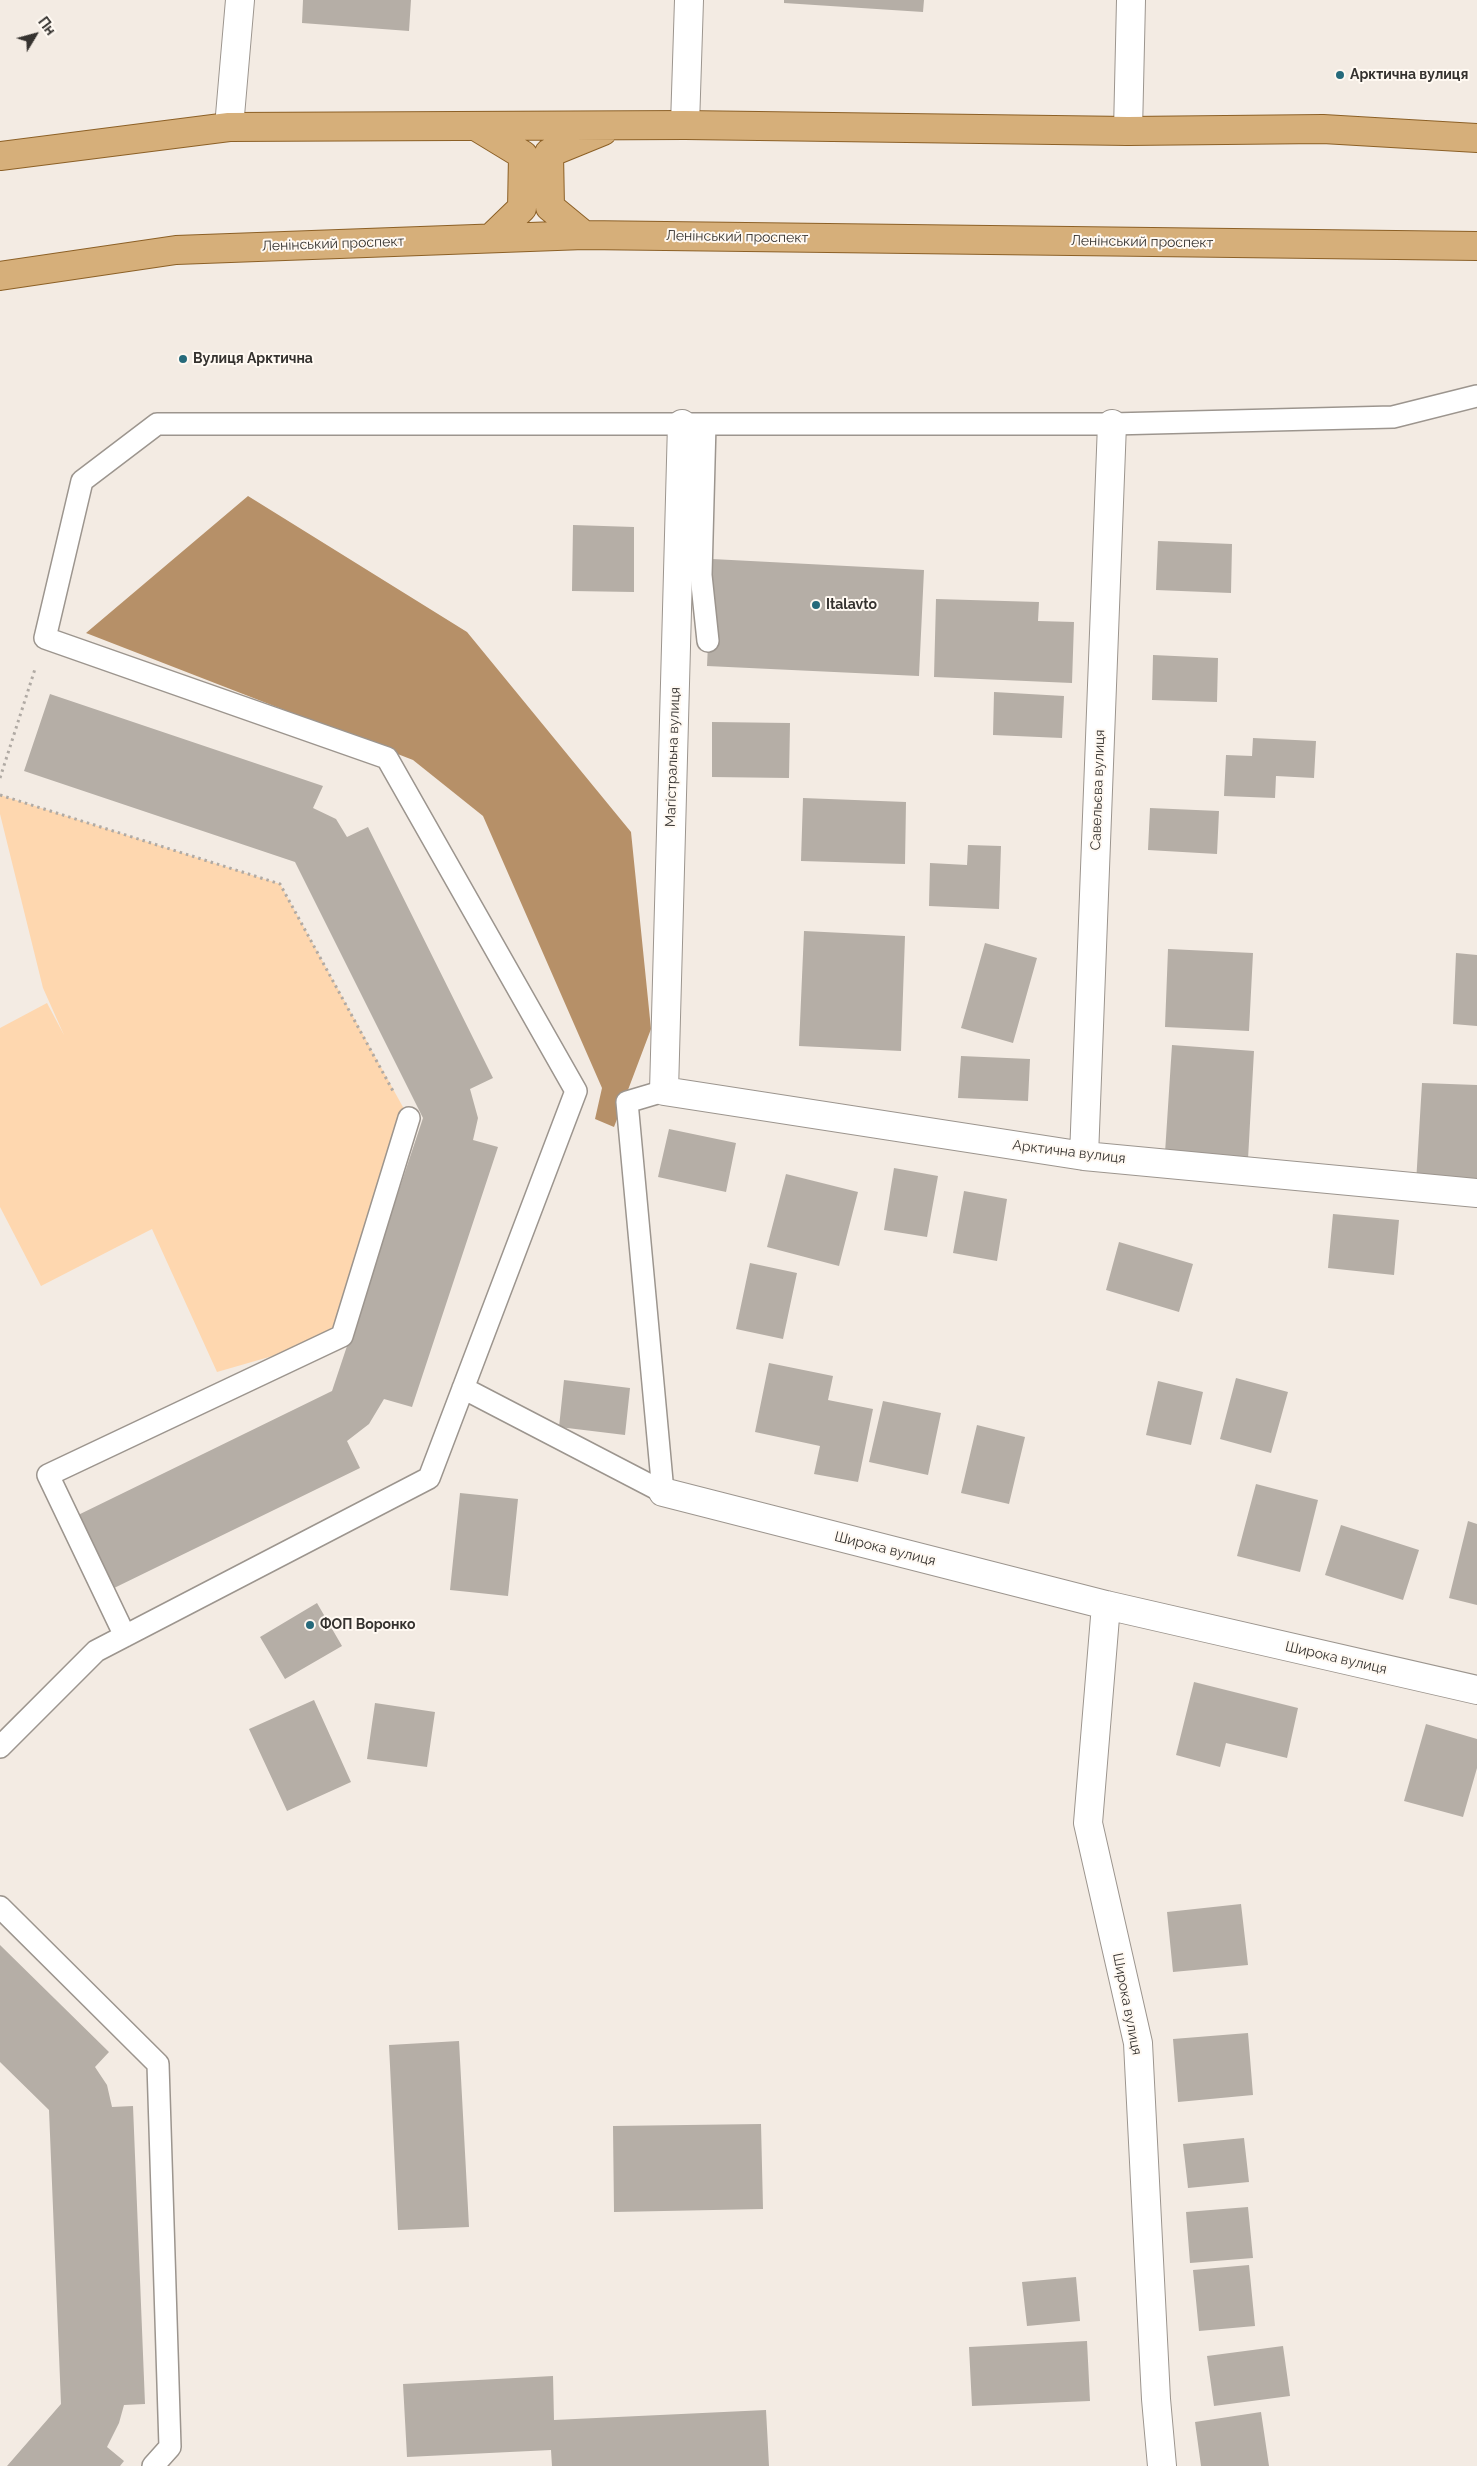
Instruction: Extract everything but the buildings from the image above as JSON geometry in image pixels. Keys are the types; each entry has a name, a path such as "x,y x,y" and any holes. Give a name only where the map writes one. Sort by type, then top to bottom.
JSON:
{"main road":[{"path":"0,156 229,127 685,125 1128,131 1323,129 1477,138"},
{"path":"584,235 550,206 549,153 616,126"},
{"path":"477,127 522,155 522,208 492,237"},
{"name":"Ленінський проспект","path":"0,276 176,250 584,235 1477,246"}],"street":[{"path":"229,127 240,0"},
{"path":"685,125 689,0"},
{"path":"1128,131 1131,0"},
{"name":"Магістральна вулиця","path":"664,1091 694,424"},
{"name":"Савельєва вулиця","path":"1084,1156 1112,424"},
{"name":"Арктична вулиця","path":"664,1091 1084,1156 1477,1193"},
{"name":"Широка вулиця","path":"663,1492 1106,1605 1477,1690"},
{"name":"Широка вулиця","path":"1106,1605 1088,1823 1138,2043 1156,2399 1162,2466"}],"lane":[{"path":"0,1747 96,1651 429,1478 576,1091 387,758 45,638 82,481 156,424 1112,424 1393,417 1477,396"},
{"path":"694,424 701,575 708,641"},
{"path":"663,1492 627,1102 664,1091"},
{"path":"125,1636 48,1475 342,1336 409,1118"},
{"path":"463,1388 663,1492"},
{"path":"0,1907 158,2064 170,2447 153,2466"}],"path":[{"path":"0,778 45,638"},
{"path":"0,795 280,884 396,1097"}],"shaded area":[{"path":"248,496 467,632 631,832 651,1029 614,1127 595,1119 602,1088 483,816 413,760 86,633"},
{"path":"0,795 280,884 409,1118 342,1336 217,1372 152,1229 41,1286 0,1207 0,1028 47,1003 64,1035 43,988 0,814"}],"place":[{"name":"Арктична вулиця","path":"1340,75"},
{"name":"Вулиця Арктична","path":"183,359"},
{"name":"Italavto","path":"816,605"},
{"name":"ФОП Воронко","path":"310,1625"}]}
